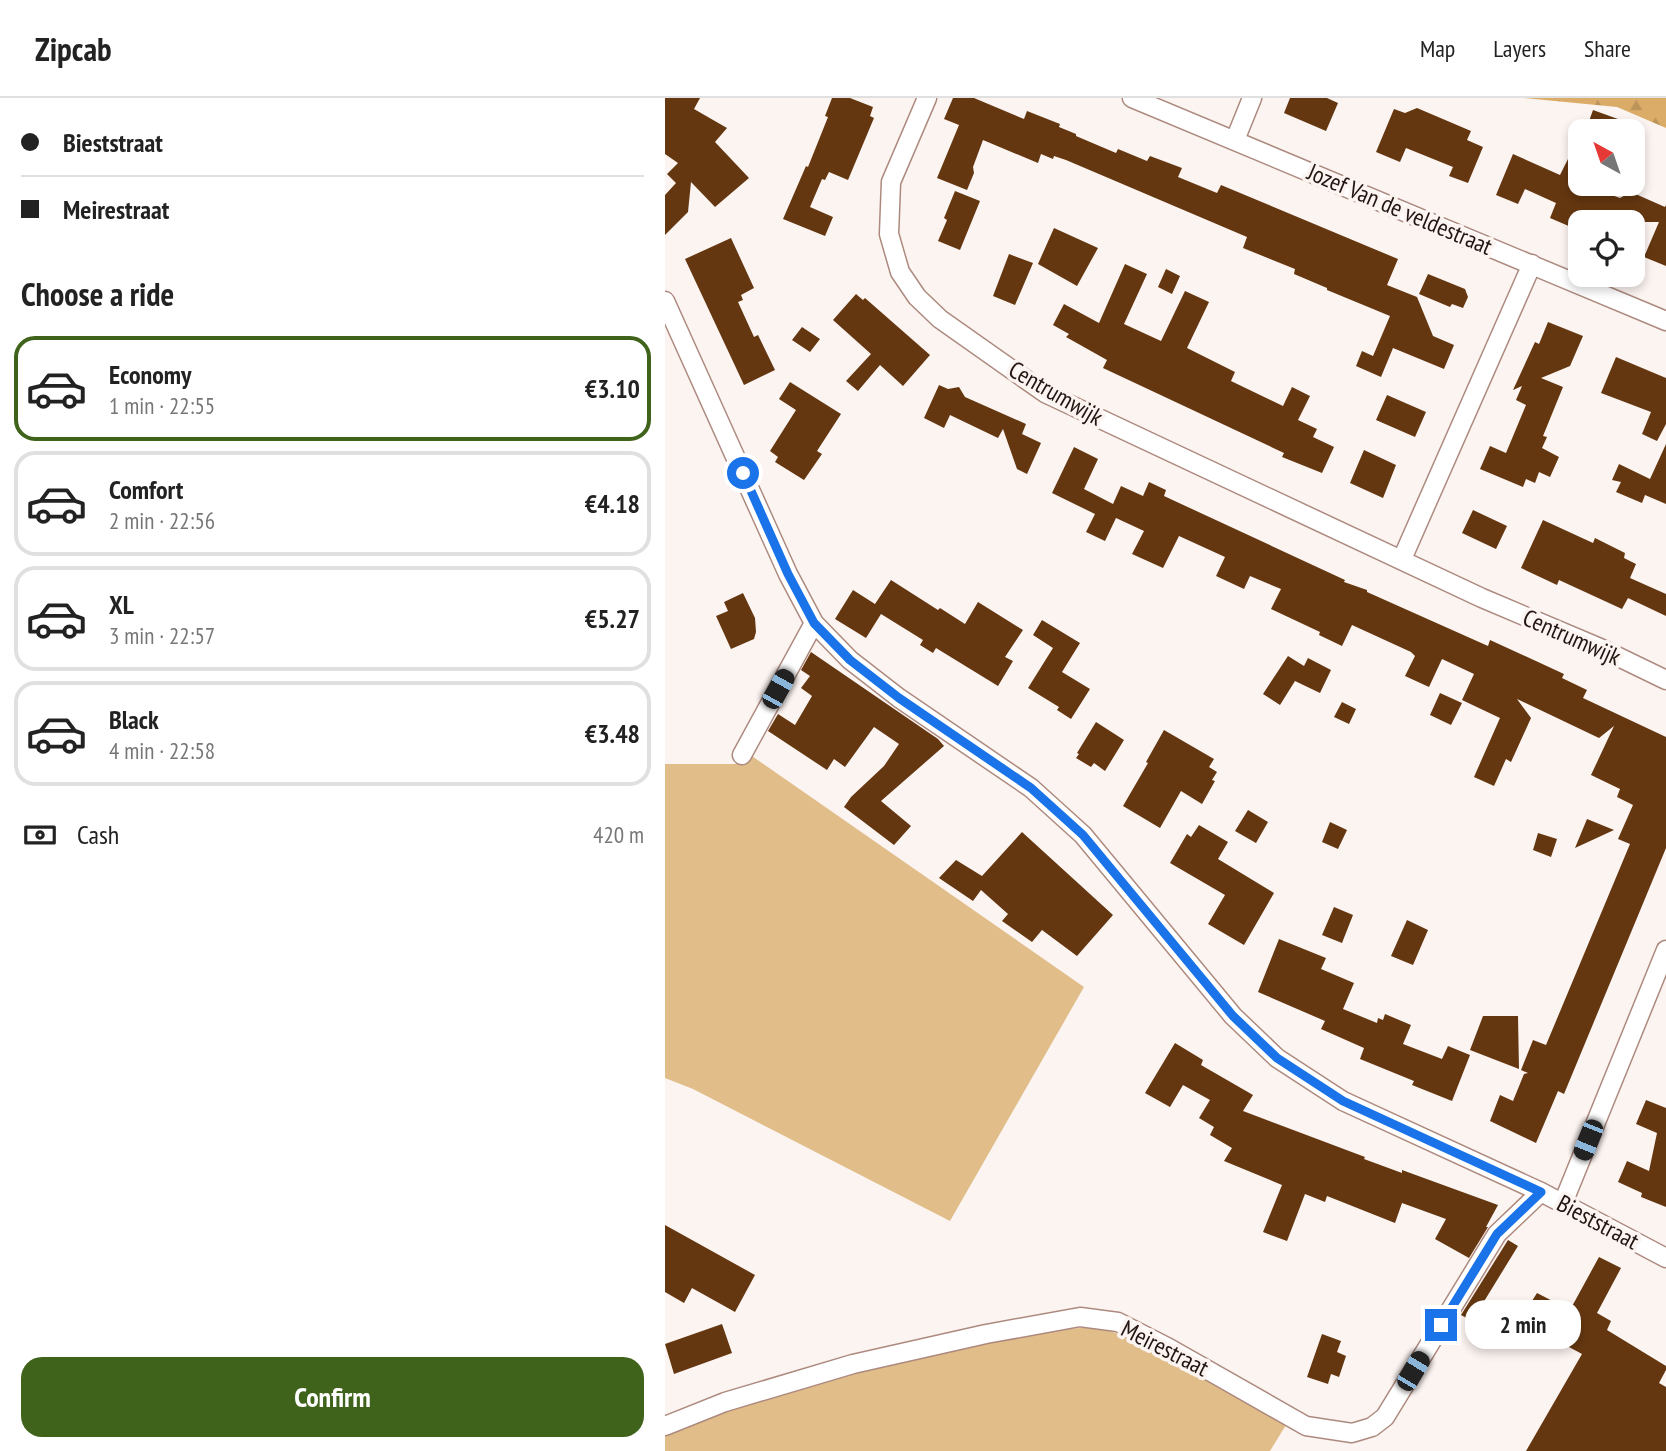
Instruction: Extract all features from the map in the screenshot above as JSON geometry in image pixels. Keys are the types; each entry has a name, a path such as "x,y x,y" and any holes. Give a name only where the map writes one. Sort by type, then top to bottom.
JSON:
{"street":[{"name":"Centrumwijk","path":"927,98 891,182 889,234 900,272 917,297 940,319 1045,393 1666,680"},
{"name":"Jozef Van de veldestraat","path":"1132,98 1666,321"},
{"path":"1235,140 1252,98"},
{"path":"1402,559 1532,264"},
{"name":"Bieststraat","path":"665,301 788,574 814,623 850,660 899,698 1031,788 1083,835 1233,1016 1277,1058 1343,1101 1541,1192 1666,1258"},
{"path":"742,755 814,623"},
{"path":"1563,1203 1666,950"},
{"name":"Meirestraat","path":"665,1426 725,1402 853,1364 986,1334 1080,1317 1118,1322 1306,1426 1352,1433 1372,1427 1385,1417 1497,1234 1541,1192"}],"shaded area":[{"path":"749,754 1084,987 950,1221 693,1089 665,1078 665,764 742,764"},
{"path":"1097,1327 1144,1342 1286,1425 1270,1451 665,1451 665,1434 728,1409 793,1388 988,1342"}],"green space":[{"path":"1524,98 1666,98 1666,128 1617,107"}],"building":[{"path":"665,98 700,98 694,109 727,128 715,142 749,178 715,207 691,182 688,212 665,235 665,195 676,183 667,174 678,163 665,154"},
{"path":"832,98 850,98 873,107 870,116 874,118 848,180 829,172 825,180 822,179 810,207 833,217 825,236 783,219 806,166 808,167 828,117 825,116"},
{"path":"953,98 974,98 1024,119 1027,111 1060,124 1059,127 1076,136 1116,153 1118,149 1147,161 1150,156 1182,168 1178,177 1217,193 1221,185 1398,259 1387,285 1417,297 1433,336 1454,345 1444,369 1393,348 1381,377 1356,366 1362,351 1373,356 1390,316 1327,290 1294,274 1295,269 1243,248 1247,237 1066,160 1041,154 1038,163 983,140 967,190 937,178 959,125 944,119"},
{"path":"1290,98 1327,98 1338,103 1326,131 1284,113"},
{"path":"1417,108 1471,131 1467,140 1483,147 1468,183 1449,176 1453,167 1406,148 1400,162 1376,152 1394,109 1405,113"},
{"path":"1593,110 1618,119 1590,119"},
{"path":"1513,154 1560,175 1568,159 1568,196 1640,196 1665,207 1666,205 1666,266 1645,257 1659,222 1645,222 1645,210 1568,210 1568,226 1550,218 1556,203 1525,189 1518,204 1496,195"},
{"path":"955,191 980,201 960,250 938,241"},
{"path":"1054,228 1098,248 1077,286 1038,264"},
{"path":"731,238 754,288 741,295 743,300 738,302 754,337 758,335 775,370 744,385 685,259"},
{"path":"1009,254 1033,263 1015,305 993,296"},
{"path":"1125,264 1147,274 1124,324 1161,341 1185,291 1209,302 1187,348 1235,372 1231,381 1283,406 1292,387 1310,396 1298,420 1317,429 1313,437 1334,447 1322,473 1282,457 1284,453 1103,368 1107,360 1066,337 1069,334 1053,325 1064,304 1099,323"},
{"path":"1166,269 1180,276 1172,294 1158,287"},
{"path":"1428,274 1465,289 1468,297 1463,308 1452,304 1450,307 1419,294"},
{"path":"856,294 863,300 865,298 930,355 903,386 880,365 858,391 846,381 871,354 833,320"},
{"path":"1548,322 1583,336 1570,366 1541,378 1563,387 1543,436 1547,437 1542,448 1559,457 1550,477 1539,472 1535,483 1526,479 1523,487 1480,469 1490,446 1506,453 1526,405 1516,400 1522,386 1513,390 1535,342 1539,344"},
{"path":"802,327 820,339 810,352 792,340"},
{"path":"1616,357 1666,378 1666,424 1657,441 1642,434 1651,412 1601,393"},
{"path":"790,382 841,414 817,451 822,454 804,480 775,462 778,457 770,451 796,410 779,399"},
{"path":"939,385 948,389 959,387 965,397 1026,424 1022,434 1041,443 1027,474 1017,469 1003,429 998,438 950,415 944,428 924,418"},
{"path":"1387,395 1426,412 1415,437 1376,420"},
{"path":"1666,444 1666,504 1645,495 1642,503 1616,492 1621,482 1612,480 1619,464 1650,479"},
{"path":"1074,447 1098,459 1084,489 1113,504 1121,486 1143,496 1149,482 1166,490 1164,496 1345,580 1344,582 1488,646 1490,640 1564,674 1562,678 1587,690 1583,698 1666,737 1666,848 1564,1094 1558,1091 1536,1143 1490,1121 1500,1095 1513,1101 1524,1074 1528,1073 1521,1070 1533,1040 1546,1045 1630,844 1618,839 1633,805 1617,797 1620,789 1591,775 1614,726 1599,738 1517,699 1531,718 1511,762 1506,759 1494,786 1474,777 1500,718 1462,700 1474,674 1442,659 1429,687 1405,676 1415,656 1411,652 1352,625 1342,646 1319,635 1320,632 1271,609 1281,589 1250,576 1244,589 1216,576 1225,557 1179,536 1163,568 1132,554 1144,531 1116,518 1105,541 1086,532 1095,514 1052,493"},
{"path":"1364,450 1396,465 1383,498 1350,483"},
{"path":"1473,510 1507,526 1496,549 1462,533"},
{"path":"1543,520 1593,543 1595,538 1625,553 1624,558 1636,564 1630,578 1666,594 1666,616 1628,598 1622,609 1559,580 1557,585 1521,568"},
{"path":"891,580 965,624 978,602 1023,630 1005,657 1013,661 998,686 936,648 933,653 920,645 923,640 881,614 866,638 835,619 853,590 875,604"},
{"path":"743,593 755,618 756,632 754,639 731,649 716,616 728,611 724,602"},
{"path":"1042,620 1080,643 1062,672 1090,689 1071,719 1057,710 1059,707 1028,688 1053,648 1033,635"},
{"path":"811,652 938,739 944,746 881,801 911,826 894,845 844,807 884,766 899,744 874,727 845,767 834,759 827,770 768,731 778,714 795,725 812,696 801,688 810,676 801,670"},
{"path":"1288,656 1304,666 1308,658 1331,670 1320,693 1295,681 1280,705 1263,694"},
{"path":"1440,693 1462,703 1451,725 1430,715"},
{"path":"1342,702 1356,709 1349,724 1334,717"},
{"path":"1096,722 1124,740 1105,771 1094,763 1091,767 1076,758"},
{"path":"1164,730 1214,759 1209,767 1217,772 1202,804 1181,791 1160,828 1123,806"},
{"path":"1248,810 1268,822 1256,843 1235,831"},
{"path":"1587,819 1614,830 1575,848"},
{"path":"1330,822 1347,830 1338,849 1322,842"},
{"path":"1199,825 1228,842 1218,859 1274,893 1244,945 1208,924 1225,895 1170,863 1187,834 1191,837"},
{"path":"1022,832 1113,915 1077,956 1042,930 1032,942 1002,921 1008,914 981,890 973,901 939,878 956,860 982,876"},
{"path":"1538,833 1557,839 1551,857 1533,850"},
{"path":"1334,907 1353,915 1342,943 1322,935"},
{"path":"1407,920 1428,930 1413,965 1391,956"},
{"path":"1279,939 1326,958 1321,969 1354,983 1343,1009 1377,1023 1378,1018 1383,1020 1385,1014 1411,1025 1403,1044 1442,1059 1448,1046 1470,1055 1452,1101 1412,1085 1414,1081 1360,1059 1364,1048 1321,1029 1325,1021 1258,992"},
{"path":"1483,1016 1518,1016 1519,1069 1470,1050"},
{"path":"1175,1043 1203,1060 1201,1065 1253,1095 1243,1111 1365,1157 1364,1159 1498,1205 1469,1258 1435,1239 1446,1219 1402,1203 1395,1223 1327,1196 1325,1202 1305,1194 1287,1241 1263,1232 1282,1185 1224,1161 1232,1148 1210,1135 1214,1127 1199,1118 1210,1100 1183,1085 1170,1107 1145,1093"},
{"path":"1646,1100 1666,1108 1666,1207 1641,1197 1642,1193 1618,1182 1627,1161 1649,1171 1657,1133 1636,1124"},
{"path":"665,1225 755,1275 735,1312 692,1288 684,1303 665,1292"},
{"path":"1508,1240 1518,1246 1472,1321 1461,1315"},
{"path":"1599,1257 1621,1268 1597,1313 1611,1321 1607,1330 1666,1366 1659,1383 1666,1387 1666,1451 1526,1451 1582,1354 1541,1332 1547,1320 1527,1309 1537,1293 1570,1310"},
{"path":"722,1324 732,1353 674,1374 665,1344"},
{"path":"1322,1334 1341,1341 1337,1352 1346,1356 1339,1377 1331,1374 1328,1384 1307,1377"}],"route":[{"path":"743,473 788,574 814,623 850,660 899,698 1031,788 1083,835 1233,1016 1277,1058 1343,1101 1541,1192 1497,1234 1441,1325"}]}
